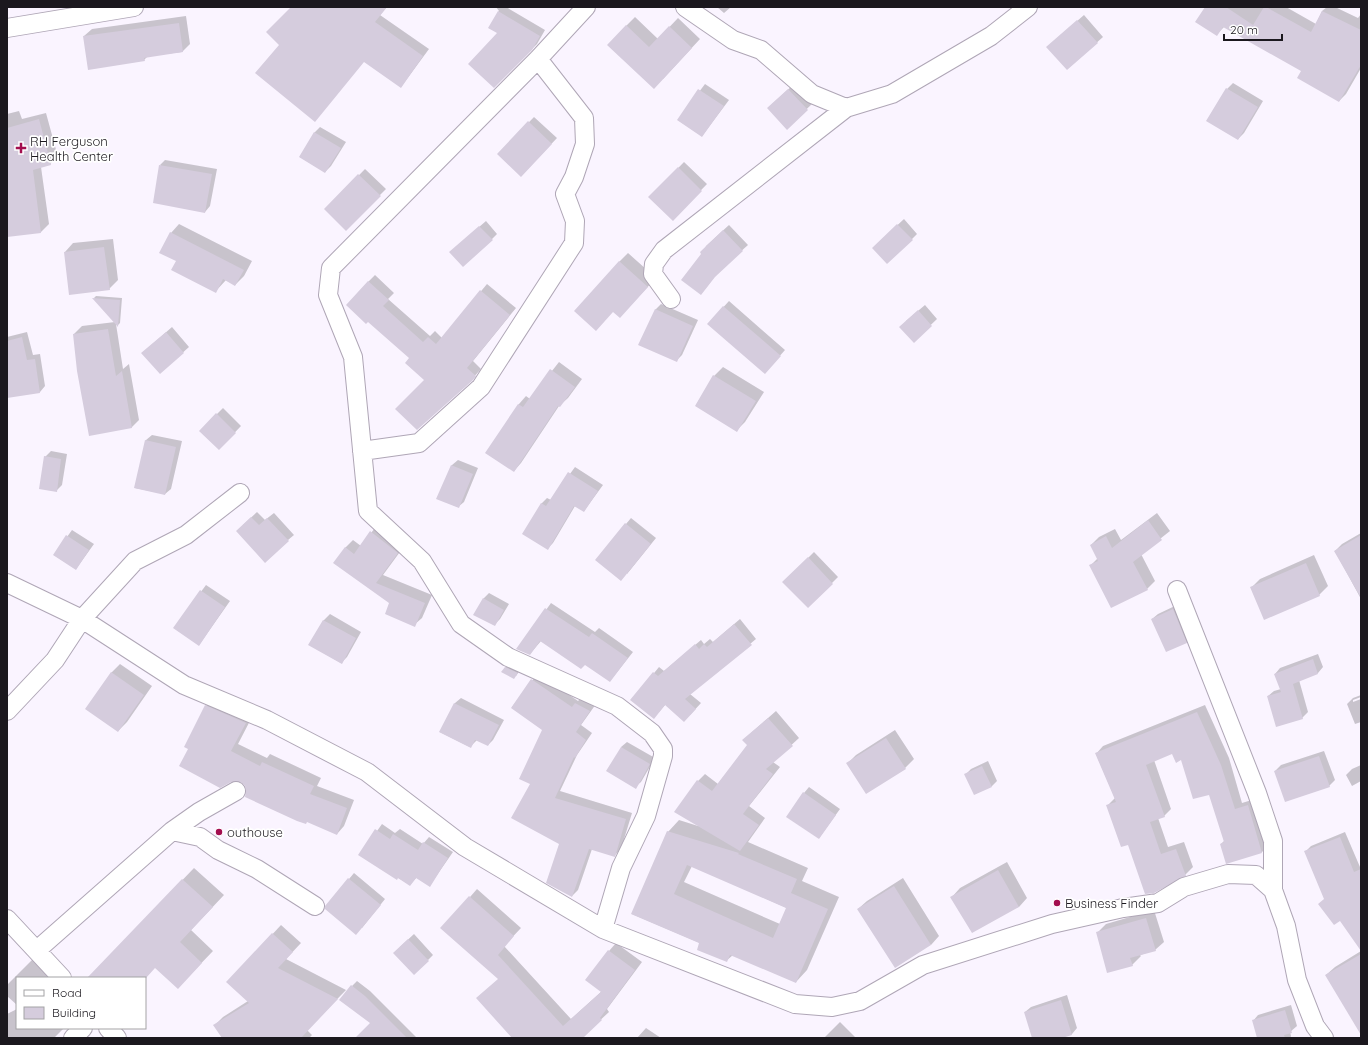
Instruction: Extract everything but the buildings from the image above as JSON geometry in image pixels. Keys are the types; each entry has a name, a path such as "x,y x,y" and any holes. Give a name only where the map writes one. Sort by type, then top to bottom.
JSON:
{"street":[{"path":"7,28 134,7"},
{"path":"586,7 538,59 331,268 328,294 353,357 368,511 422,561 461,624 508,657 617,706 652,733 662,749 663,756 646,816 621,868 603,929"},
{"path":"685,7 733,40 761,50 812,94 846,108"},
{"path":"671,299 653,274 654,264 664,250 846,108 892,94 991,36 1028,7"},
{"path":"362,451 419,443 481,387 574,243 575,221 565,194 574,177 586,144 584,118 538,59"},
{"path":"7,711 55,660 82,619 135,561 186,535 240,493"},
{"path":"7,583 82,619 184,685 267,720 367,772 465,847 603,929 795,1004 832,1007 860,1001 923,966 1052,924 1123,908 1158,903 1184,887 1228,874 1256,875 1273,890"},
{"path":"1177,590 1274,841 1273,890 1286,926 1297,980 1316,1026 1324,1038"},
{"path":"37,950 172,831 199,812 236,791"},
{"path":"172,831 200,837 218,850 257,869 315,906"},
{"path":"10,929 37,950 61,977"},
{"path":"74,1038 82,1029"},
{"path":"109,1029 117,1038"}],"place":[{"name":"RH Ferguson Health Center","path":"21,148"},
{"name":"outhouse","path":"219,832"},
{"name":"Business Finder","path":"1057,903"}]}
